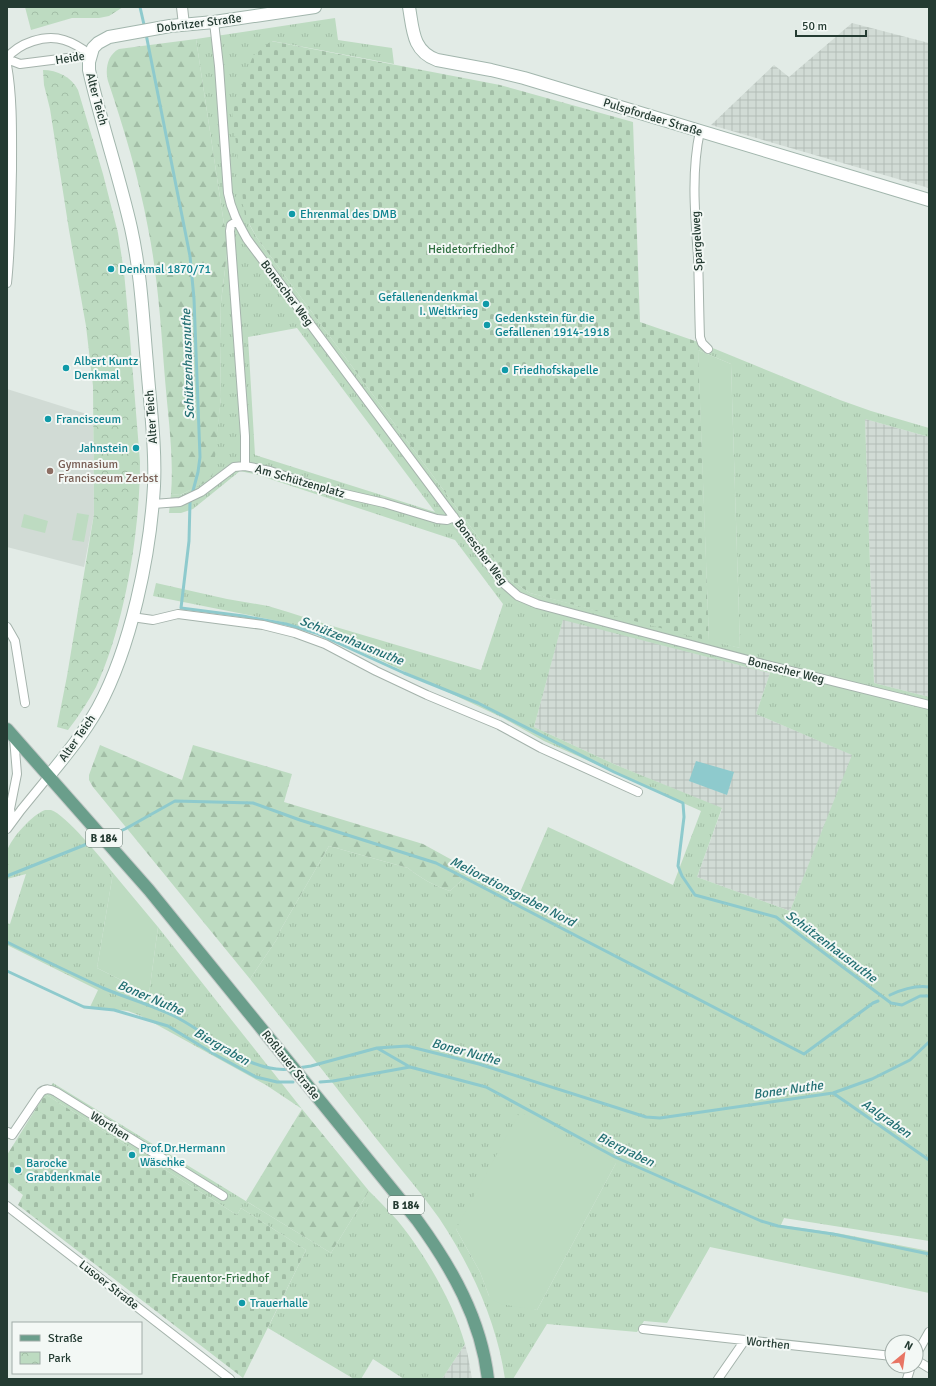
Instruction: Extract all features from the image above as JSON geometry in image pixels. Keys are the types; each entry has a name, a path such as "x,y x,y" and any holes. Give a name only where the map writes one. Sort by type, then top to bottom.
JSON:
{"main road":[{"name":"Dobritzer Straße","path":"91,55 98,43 104,39 133,32 315,7"},
{"name":"Pulspfordaer Straße","path":"409,7 416,42 423,52 429,57 437,60 524,78 929,200"},
{"name":"Alter Teich","path":"48,777 76,743 98,706 115,669 132,617 144,567 153,504 153,440 138,270 131,230 119,178 89,70 91,55"},
{"name":"B 184","path":"11,733 48,777"},
{"name":"Roßlauer Straße","path":"48,777 149,890 404,1202 442,1256 472,1312 479,1332 488,1379"}],"street":[{"path":"182,7 184,25"},
{"name":"Bonescher Weg","path":"214,22 219,66 228,193 231,208 237,221 247,239 502,582 514,593 528,601 763,664 929,705"},
{"name":"Heide","path":"49,39 63,40 81,48 91,55 20,64 7,59 12,52 22,46 33,41 49,39"},
{"path":"7,65 10,79 12,143 7,283"},
{"name":"Spargelweg","path":"700,131 695,181 700,337 702,343 708,349"},
{"path":"237,221 231,225 230,231 245,436 245,466"},
{"name":"Am Schützenplatz","path":"153,504 175,503 186,499 201,492 234,467 245,466 270,471 322,490 384,503 437,520 447,520 454,517"},
{"path":"132,617 153,620 178,614 263,625 295,633 325,644 376,671 427,695 499,725 541,748 638,792"},
{"path":"7,627 15,641 25,703"},
{"path":"11,733 17,774 10,809 12,821"},
{"name":"Alter Teich","path":"7,829 48,777"},
{"name":"Worthen","path":"8,1133 41,1092 44,1089 49,1089 223,1196"},
{"name":"Lusoer Straße","path":"7,1206 230,1379"},
{"name":"Worthen","path":"643,1329 884,1355"},
{"path":"924,1341 929,1332"},
{"path":"718,1379 745,1340"}],"shaded area":[{"path":"852,23 929,43 929,188 711,125 774,65 789,77"},
{"name":"Gymnasium Francisceum Zerbst","path":"7,389 93,416 94,514 84,567 7,547"},
{"path":"865,419 929,437 929,697 874,683"},
{"path":"563,619 770,673 756,714 853,755 790,911 697,877 722,809 616,765 534,727"},
{"path":"465,1344 472,1379 442,1379"}],"green space":[{"path":"25,7 123,7 109,16 99,18 72,18 31,30"},
{"path":"335,18 338,40 392,48 394,64 272,41 249,224 257,238 510,580 530,593 740,648 731,364 698,350 698,342 840,400 929,428 929,437 865,419 874,683 929,697 929,1241 784,1218 781,1225 842,1234 929,1251 929,1293 710,1247 667,1323 644,1321 637,1332 547,1324 513,1379 505,1379 496,1337 489,1316 472,1275 451,1236 422,1195 250,979 277,939 281,929 329,846 408,868 428,881 450,891 472,871 518,897 548,827 673,885 701,811 544,741 503,718 328,637 283,622 153,596 156,583 227,599 268,606 481,670 503,604 455,540 258,475 240,471 193,509 181,513 169,513 171,494 181,495 212,477 221,397 221,302 229,237 224,224 196,39","holes":["297,328 435,512 255,455 248,337","563,620 770,673 756,714 852,755 790,911 697,877 722,808 616,765 534,727","616,1163 537,1310 489,1296 480,1272 456,1229"]},
{"path":"196,39 224,224 229,237 221,302 221,397 214,467 212,477 208,481 180,495 171,494 172,465 170,436 159,303 151,246 136,172 108,81 107,68 109,59 119,49"},
{"name":"Heidetorfriedhof","path":"271,41 500,85 633,122 640,322 698,342 709,641 530,593 510,580 257,238 245,216 232,111 253,56"},
{"path":"43,70 54,71 64,75 72,81 78,90 103,174 118,233 124,272 140,462 134,547 123,606 106,662 96,687 68,730 57,727 94,514 93,386 86,326 50,109 44,85"},
{"path":"698,350 731,364 740,648 709,641"},
{"path":"77,513 89,515 84,542 72,540"},
{"path":"24,514 48,521 45,533 21,527"},
{"path":"100,745 182,780 193,745 292,774 284,802 423,844 472,871 450,891 428,881 408,868 329,846 281,929 277,939 250,979 93,787 89,780 89,775"},
{"path":"51,810 57,813 74,828 113,873 97,968 149,994 158,927 302,1109 266,1085 141,1016 128,1011 90,1007 98,990 7,945 7,923 10,924 26,874 7,879 6,854 9,846 23,827 40,812"},
{"path":"113,873 158,927 149,994 97,968"},
{"path":"53,1083 331,1253 369,1191 397,1220 428,1263 446,1295 460,1328 465,1344 442,1379 404,1379 373,1359 361,1379 354,1379 268,1328 306,1250 241,1208 237,1215 45,1094"},
{"name":"Frauentor-Friedhof","path":"45,1094 237,1215 241,1208 306,1250 243,1378 18,1205 23,1195 7,1182 7,1155"},
{"path":"302,1109 369,1191 331,1253 246,1201"},
{"path":"520,1112 616,1163 537,1310 501,1304 489,1296 480,1272 456,1229"}],"water":[{"path":"696,761 734,772 727,795 689,781"}],"waterway":[{"name":"Schützenhausnuthe","path":"140,7 145,29"},
{"name":"Schützenhausnuthe","path":"146,34 190,256 194,299 200,457 198,472 190,502 189,541 181,608 243,616 286,624 316,633 404,673 478,703 614,772 683,803 684,817 678,866 682,876 695,895 776,917 891,1003 902,1005 920,996 929,996"},
{"name":"Meliorationsgraben Nord","path":"116,833 175,801 253,803 300,820 436,863 804,1054 873,1003 878,1001"},
{"name":"Meliorationsgraben Nord","path":"7,876 92,842"},
{"name":"Boner Nuthe","path":"7,942 103,988 157,1008 174,1016 244,1059 275,1069 291,1069"},
{"name":"Biergraben","path":"7,971 84,1007 114,1010 168,1026 256,1077 277,1082 293,1082"},
{"path":"890,995 909,988 929,987"},
{"name":"Boner Nuthe","path":"298,1068 311,1066 377,1048 407,1046 479,1064 646,1117 660,1118 833,1093 872,1079 910,1060 929,1042"},
{"path":"377,1048 410,1067"},
{"name":"Biergraben","path":"320,1082 410,1067 486,1087 615,1157 761,1221 778,1226 833,1234 929,1254"},
{"name":"Aalgraben","path":"833,1093 929,1160"}],"place":[{"name":"Ehrenmal des DMB","path":"292,214"},
{"name":"Denkmal 1870/71","path":"111,269"},
{"name":"Gefallenendenkmal I. Weltkrieg","path":"486,304"},
{"name":"Gedenkstein für die Gefallenen 1914-1918","path":"487,325"},
{"name":"Albert Kuntz Denkmal","path":"66,368"},
{"name":"Friedhofskapelle","path":"505,370"},
{"name":"Francisceum","path":"48,419"},
{"name":"Jahnstein","path":"136,448"},
{"name":"Gymnasium Francisceum Zerbst","path":"50,471"},
{"name":"Prof.Dr.Hermann Wäschke","path":"132,1155"},
{"name":"Barocke Grabdenkmale","path":"18,1170"},
{"name":"Trauerhalle","path":"242,1303"}]}
